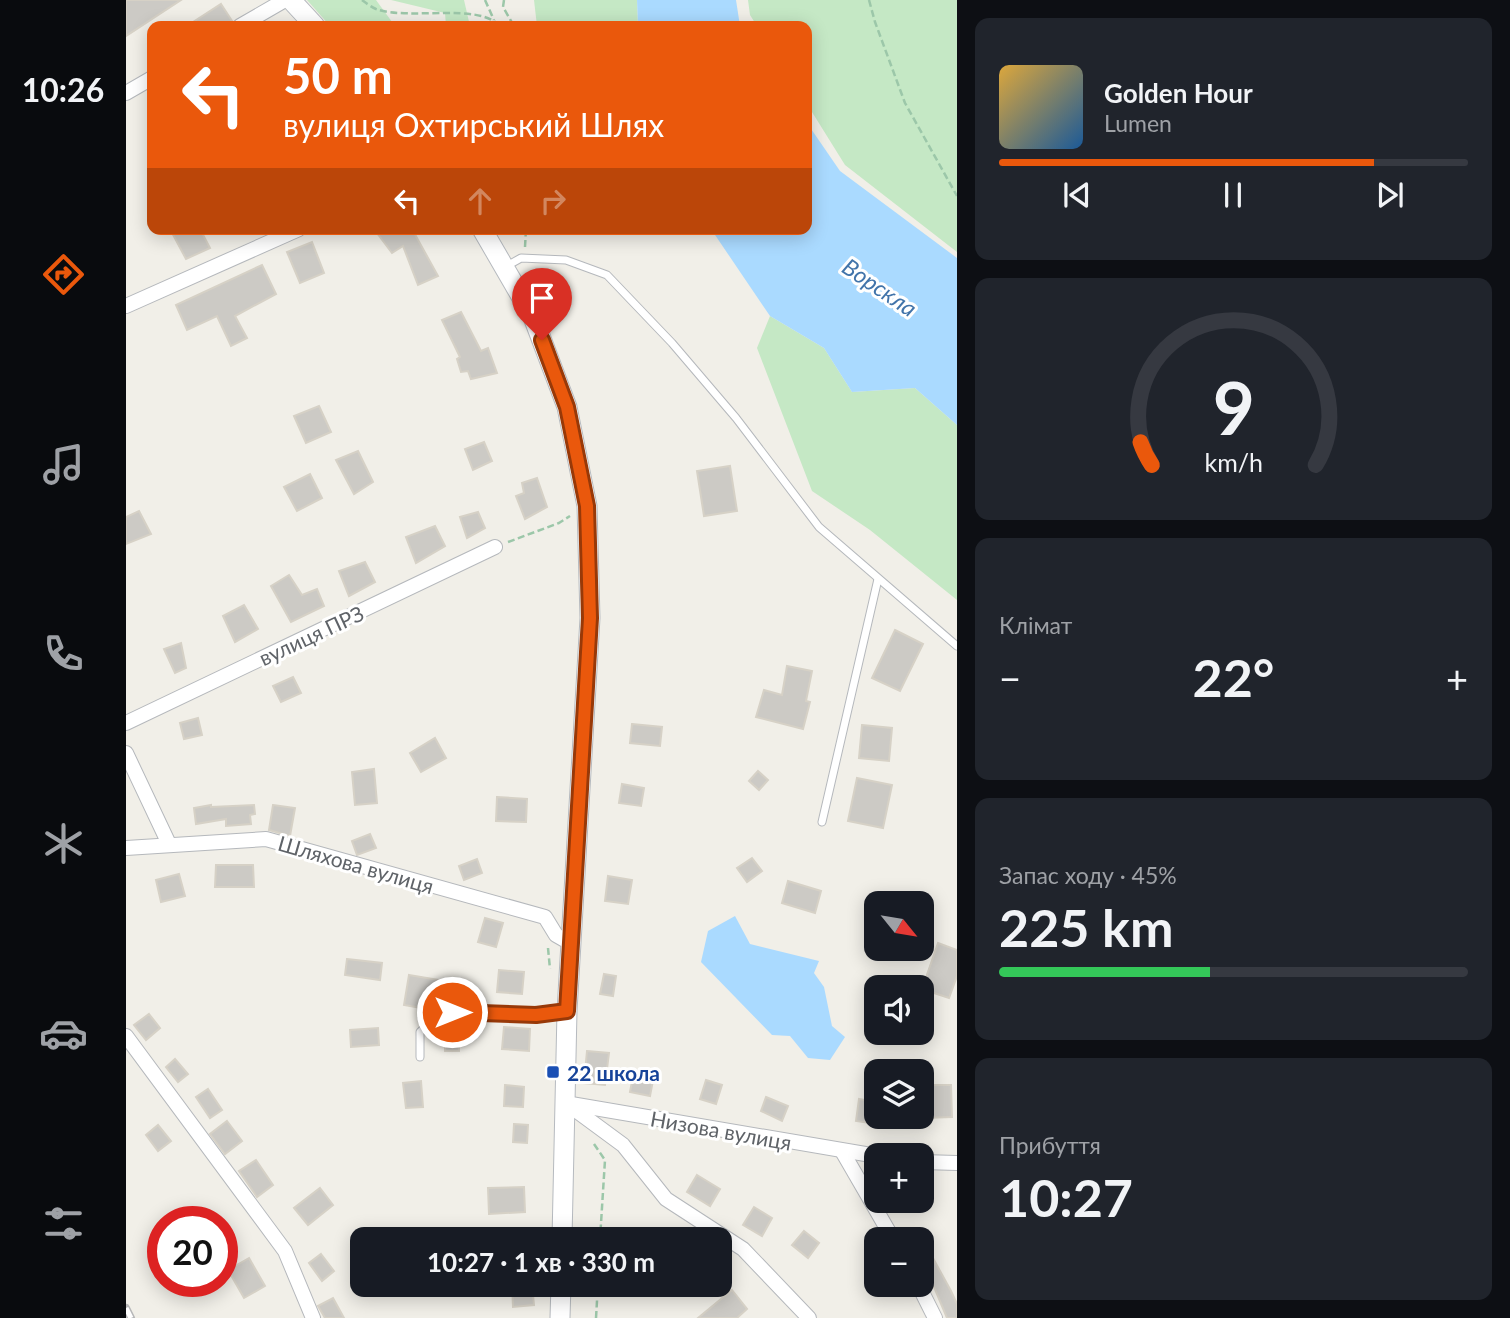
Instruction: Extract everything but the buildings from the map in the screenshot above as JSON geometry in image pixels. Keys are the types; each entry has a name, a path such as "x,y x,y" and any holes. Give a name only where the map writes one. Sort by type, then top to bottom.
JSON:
{"main road":[{"path":"291,0 310,21"},
{"path":"487,235 513,263 567,407 587,506 590,618 570,943 562,1227"},
{"path":"560,1318 561,1297"}],"street":[{"path":"249,21 285,0"},
{"path":"126,93 147,81"},
{"path":"126,306 286,235"},
{"name":"вулиця ПРЗ","path":"126,723 495,547"},
{"path":"126,753 169,844"},
{"name":"Шляхова вулиця","path":"126,848 266,839 545,917 556,934 570,943"},
{"path":"126,1036 285,1251 313,1318"},
{"path":"566,1103 623,1145 666,1199 743,1249 809,1318"},
{"name":"Низова вулиця","path":"566,1103 864,1154"},
{"path":"842,1151 885,1227"},
{"path":"934,1162 957,1163"},
{"path":"924,1297 935,1318"}],"lane":[{"path":"513,263 566,260 607,275 672,343 736,418 820,527 957,646"},
{"path":"822,822 878,579"},
{"path":"420,1057 420,1032 432,1020 452,1012 536,1015 567,1011"}],"path":[{"path":"362,0 376,9 411,14 480,14 494,20"},
{"path":"485,0 494,20"},
{"path":"504,0 503,7 511,21"},
{"path":"869,0 874,22 905,103 957,196"},
{"path":"513,263 526,246 526,235"},
{"path":"495,547 559,523"},
{"path":"590,1137 605,1160 601,1227"},
{"path":"596,1318 597,1297"}],"green space":[{"path":"307,0 376,0 391,21 326,21"},
{"path":"391,0 464,0 469,21 446,21 445,13"},
{"path":"534,0 637,0 638,21 536,21"},
{"path":"748,0 957,0 957,252 845,165 812,112 812,21 754,21"},
{"path":"770,316 824,348 852,392 915,388 957,425 957,600 870,530 812,491 757,348"}],"water":[{"path":"637,0 736,0 739,21 638,21"},
{"name":"Ворскла","path":"812,130 840,171 957,258 957,425 915,388 852,392 824,348 770,316 715,235 812,235"},
{"path":"735,916 750,944 819,961 814,973 824,987 832,1026 845,1037 830,1060 808,1058 790,1036 772,1035 701,962 708,931"}],"railway":[{"path":"126,1308 131,1318"}],"place":[{"name":"22 школа","path":"553,1072"}],"route":[{"path":"452,1012 536,1015 567,1011 590,618 587,506 567,407 542,340"}]}
